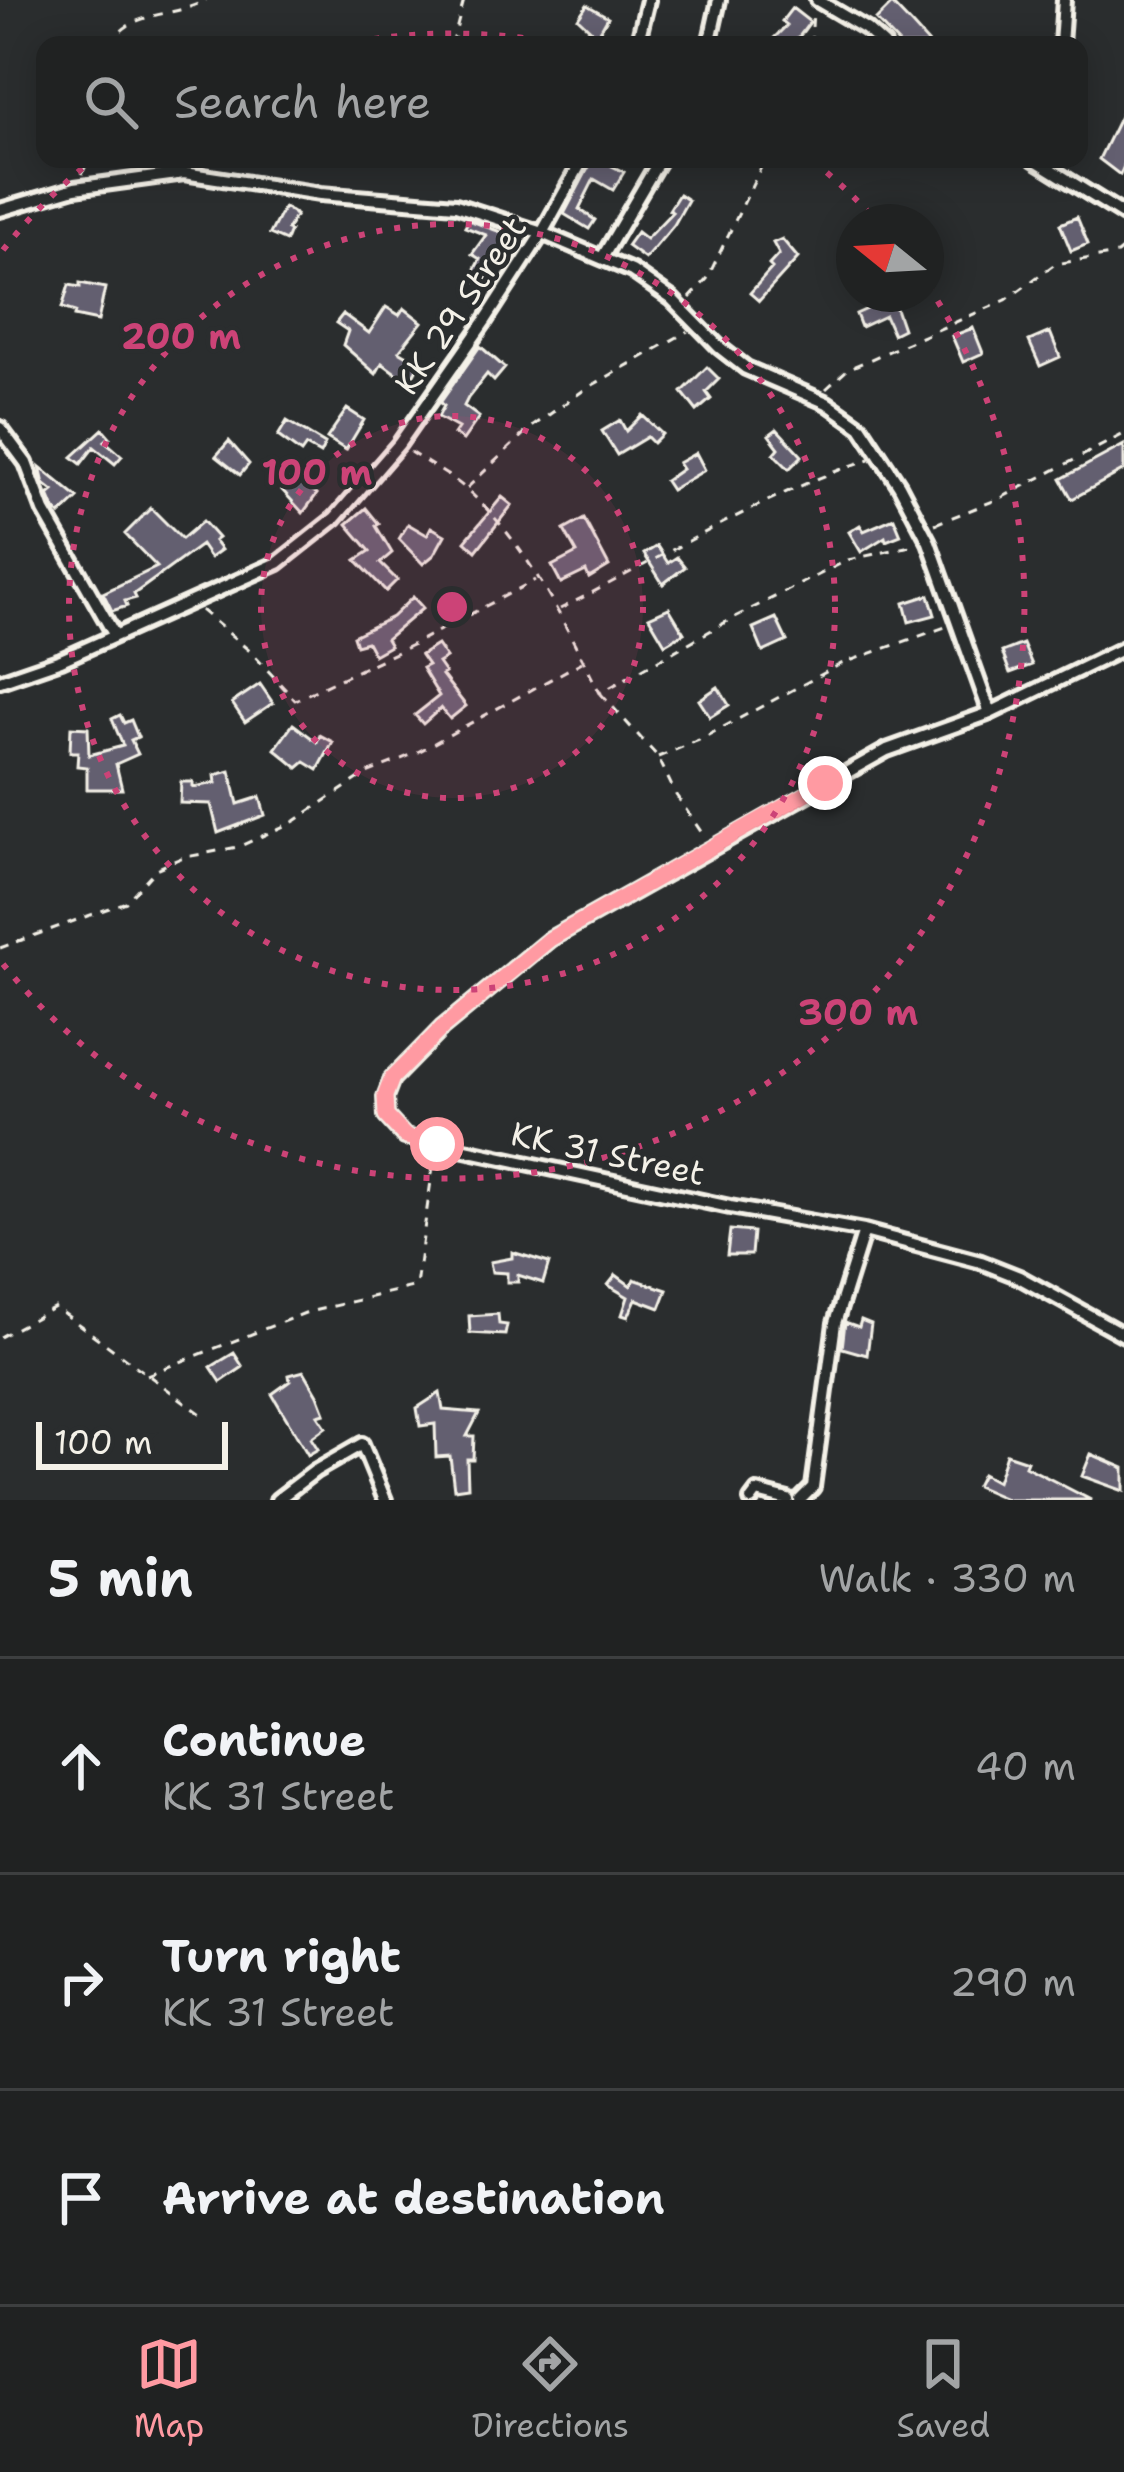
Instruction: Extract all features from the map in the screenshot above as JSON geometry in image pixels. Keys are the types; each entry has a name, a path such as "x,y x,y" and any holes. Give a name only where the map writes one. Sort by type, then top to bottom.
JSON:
{"street":[{"path":"639,36 648,0"},
{"path":"711,36 719,0"},
{"path":"815,0 874,36"},
{"path":"1062,36 1064,0"},
{"name":"KK 29 Street","path":"0,681 61,660 278,563 335,518 399,444 542,233 578,168"},
{"path":"602,258 655,168"},
{"path":"1049,168 1124,214"},
{"path":"0,210 75,188 184,173 320,194 456,205 542,233 632,271 746,368 816,399 861,427 928,542 990,713"},
{"path":"0,428 26,463 44,511 114,634"},
{"name":"KK 31 Street","path":"1124,648 990,713 887,750 550,939 442,1028 392,1078 385,1096 386,1116 406,1137 864,1231 981,1262 1019,1277 1124,1335"},
{"path":"800,1500 813,1487 835,1323 864,1231"},
{"path":"277,1500 362,1444 385,1500"},
{"path":"751,1500 758,1492 788,1500"}],"path":[{"path":"115,36 137,19 191,9 206,0"},
{"path":"454,36 464,0"},
{"path":"812,36 815,0"},
{"path":"75,188 84,168"},
{"path":"681,308 707,279 761,168"},
{"path":"816,399 848,369 1006,299 1055,264 1117,254 1124,248"},
{"path":"466,489 529,429 697,325"},
{"path":"922,529 1001,498 1124,434"},
{"path":"399,444 466,489 526,558 559,610 600,693 658,758 676,795 712,848"},
{"path":"559,610 830,472 880,456"},
{"path":"600,693 848,560 928,542"},
{"path":"191,601 251,652 295,700 537,580"},
{"path":"658,758 841,664 955,623"},
{"path":"0,948 126,902 156,869 181,858 238,847 295,821 367,773 416,753 584,661"},
{"path":"147,1375 304,1313 416,1286 437,1144"},
{"path":"0,1336 55,1307 204,1416"}],"building":[{"path":"892,4 922,36 891,36 876,20"},
{"path":"587,5 608,17 597,36 578,18"},
{"path":"792,8 810,22 800,36 776,36 787,25 782,21"},
{"path":"1124,108 1124,166 1120,175 1099,159"},
{"path":"588,168 624,172 613,190 594,179 579,209 595,220 589,229 564,214"},
{"path":"679,194 688,200 645,259 627,246 637,232 646,239 672,212"},
{"path":"284,207 296,215 286,241 270,234"},
{"path":"1077,217 1088,244 1071,251 1060,224"},
{"path":"469,220 511,236 485,267 490,270 484,282 469,280 480,259 472,254 486,235 465,227"},
{"path":"782,239 798,258 759,301 750,293 772,268 769,265 779,254 773,243"},
{"path":"80,283 105,288 98,321 62,308 69,285 80,287"},
{"path":"386,307 399,315 404,308 422,322 399,351 420,363 409,383 382,363 376,374 343,345 348,331 336,323 343,314 369,333"},
{"path":"897,312 903,329 893,334 885,316 861,327 856,314"},
{"path":"973,328 983,353 963,362 952,336"},
{"path":"1050,332 1060,357 1040,366 1029,341"},
{"path":"480,346 505,368 494,381 487,374 468,398 464,406 479,417 463,440 454,434 458,428 438,417 444,406 440,403"},
{"path":"707,367 719,379 706,392 711,399 697,411 682,392"},
{"path":"347,409 364,420 346,450 327,438"},
{"path":"642,415 662,434 653,443 647,437 617,455 602,431 620,420 626,431"},
{"path":"287,421 325,444 320,454 306,446 301,453 278,436"},
{"path":"103,429 110,437 105,441 122,456 115,464 94,447 81,464 72,457"},
{"path":"777,429 802,456 789,469 774,454 779,448 769,435"},
{"path":"229,441 249,464 240,475 216,456"},
{"path":"1124,445 1124,470 1072,499 1061,479"},
{"path":"696,453 705,470 671,490 665,481 682,469 678,463"},
{"path":"40,467 78,498 60,515 48,495 53,491 44,484"},
{"path":"294,476 317,494 303,513 282,490"},
{"path":"502,497 512,505 476,551 465,541"},
{"path":"151,508 182,539 203,521 218,538 214,541 221,550 210,558 201,545 134,594 136,598 125,601 127,606 112,611 103,593 157,567 125,534"},
{"path":"366,508 392,553 380,563 397,580 386,591 356,560 370,551 347,524"},
{"path":"894,518 901,535 886,541 885,537 861,552 849,532"},
{"path":"584,519 609,566 589,578 586,571 561,583 552,566 577,553 564,530"},
{"path":"408,524 427,535 431,527 445,535 423,564 399,539"},
{"path":"657,546 668,563 677,557 685,567 663,584 644,554"},
{"path":"929,595 935,615 909,622 904,603"},
{"path":"413,597 423,608 386,639 390,646 374,655 367,642 356,645 353,636 392,617"},
{"path":"669,608 684,633 665,644 649,617"},
{"path":"776,618 787,641 763,652 753,628"},
{"path":"1023,644 1032,665 1010,673 1002,652"},
{"path":"437,645 446,658 438,663 442,675 466,706 450,719 441,708 423,724 415,715 439,696 422,668 428,665 421,655"},
{"path":"260,684 273,703 245,722 232,703"},
{"path":"718,687 729,705 710,717 699,700"},
{"path":"120,715 124,723 131,720 138,737 131,740 138,754 116,764 122,789 87,789 87,767 77,766 78,752 70,752 71,727 88,728 89,755 123,746 112,719"},
{"path":"293,724 317,742 320,735 333,742 318,770 305,762 298,768 275,749"},
{"path":"230,771 238,804 260,797 265,815 218,833 211,804 180,803 181,782 193,782 193,787 216,783 215,775"},
{"path":"730,1230 753,1232 751,1255 727,1255"},
{"path":"512,1252 549,1263 543,1283 518,1275 518,1282 507,1282 507,1273 492,1272 490,1262 512,1258"},
{"path":"616,1275 631,1286 634,1279 667,1290 660,1308 636,1299 628,1317 622,1315 628,1297 608,1285"},
{"path":"498,1314 499,1324 507,1325 505,1335 470,1333 469,1316"},
{"path":"861,1320 871,1324 867,1355 842,1348 845,1322 859,1327"},
{"path":"234,1353 243,1367 221,1382 211,1367"},
{"path":"304,1371 318,1395 325,1413 318,1415 326,1427 311,1438 318,1449 308,1455 272,1394 290,1381 289,1375"},
{"path":"440,1393 443,1410 479,1413 467,1436 474,1436 473,1459 467,1459 468,1487 454,1489 450,1456 436,1457 435,1424 420,1426 417,1408"},
{"path":"1006,1454 1027,1461 1025,1466 1091,1500 1008,1500 976,1486 982,1474 997,1482"},
{"path":"1091,1454 1124,1468 1124,1491 1082,1476"}],"route":[{"path":"437,1144 406,1137 386,1116 385,1096 392,1078 442,1028 550,939 825,783"}]}
